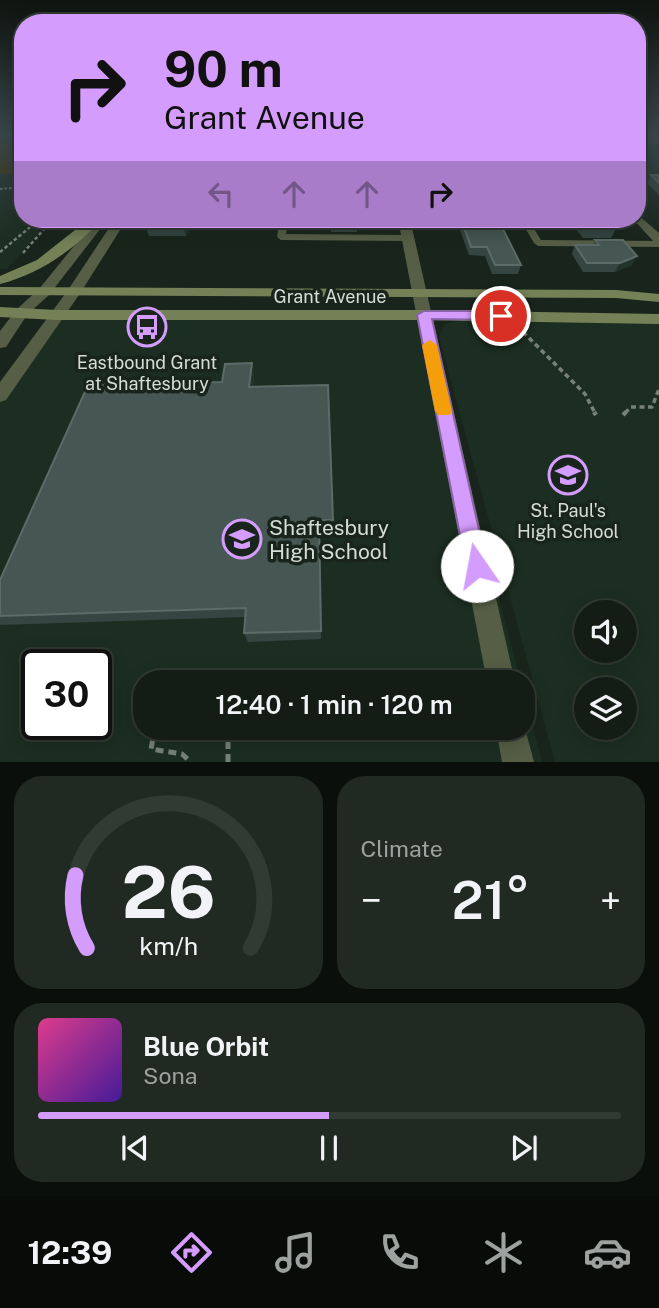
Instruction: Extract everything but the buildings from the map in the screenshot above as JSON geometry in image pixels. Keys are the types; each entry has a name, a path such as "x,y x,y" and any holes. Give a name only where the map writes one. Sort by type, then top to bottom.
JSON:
{"main road":[{"path":"0,280 31,269 52,257 86,228"},
{"name":"Grant Avenue","path":"0,291 616,294 659,298"},
{"name":"Grant Avenue","path":"0,312 56,315 424,315 659,319"}],"street":[{"path":"646,227 659,242"},
{"path":"0,343 22,312 44,292 95,228"},
{"path":"0,395 75,292 115,228"},
{"path":"406,228 498,670"},
{"path":"513,740 518,762"}],"lane":[{"path":"282,228 281,237 408,238"},
{"path":"529,228 538,243 659,242"},
{"path":"0,378 18,369"}],"path":[{"path":"0,252 29,228"},
{"path":"18,259 44,228"},
{"path":"519,328 585,394 596,415"},
{"path":"652,407 659,389"},
{"path":"623,415 631,407 659,407"},
{"path":"153,740 151,748 182,754 191,762"},
{"path":"228,762 229,740"}],"shaded area":[{"path":"0,169 14,169 14,228 43,228 7,269 0,269"},
{"path":"0,169 14,169 14,174 0,174"},
{"path":"646,169 659,169 659,179 646,179"},
{"name":"Shaftesbury High School","path":"56,315 424,315 518,670 133,670 133,740 535,740 535,735 542,762 0,762 0,395"},
{"name":"St. Paul's High School","path":"463,320 659,323 659,762 555,762 535,689 535,670 530,670 439,337 445,324"}],"slow traffic":[{"path":"430,345 444,411"}],"place":[{"name":"Eastbound Grant at Shaftesbury","path":"147,327"},
{"name":"St. Paul's High School","path":"568,475"},
{"name":"Shaftesbury High School","path":"242,539"}],"route":[{"path":"477,566 424,315 501,316"}]}
